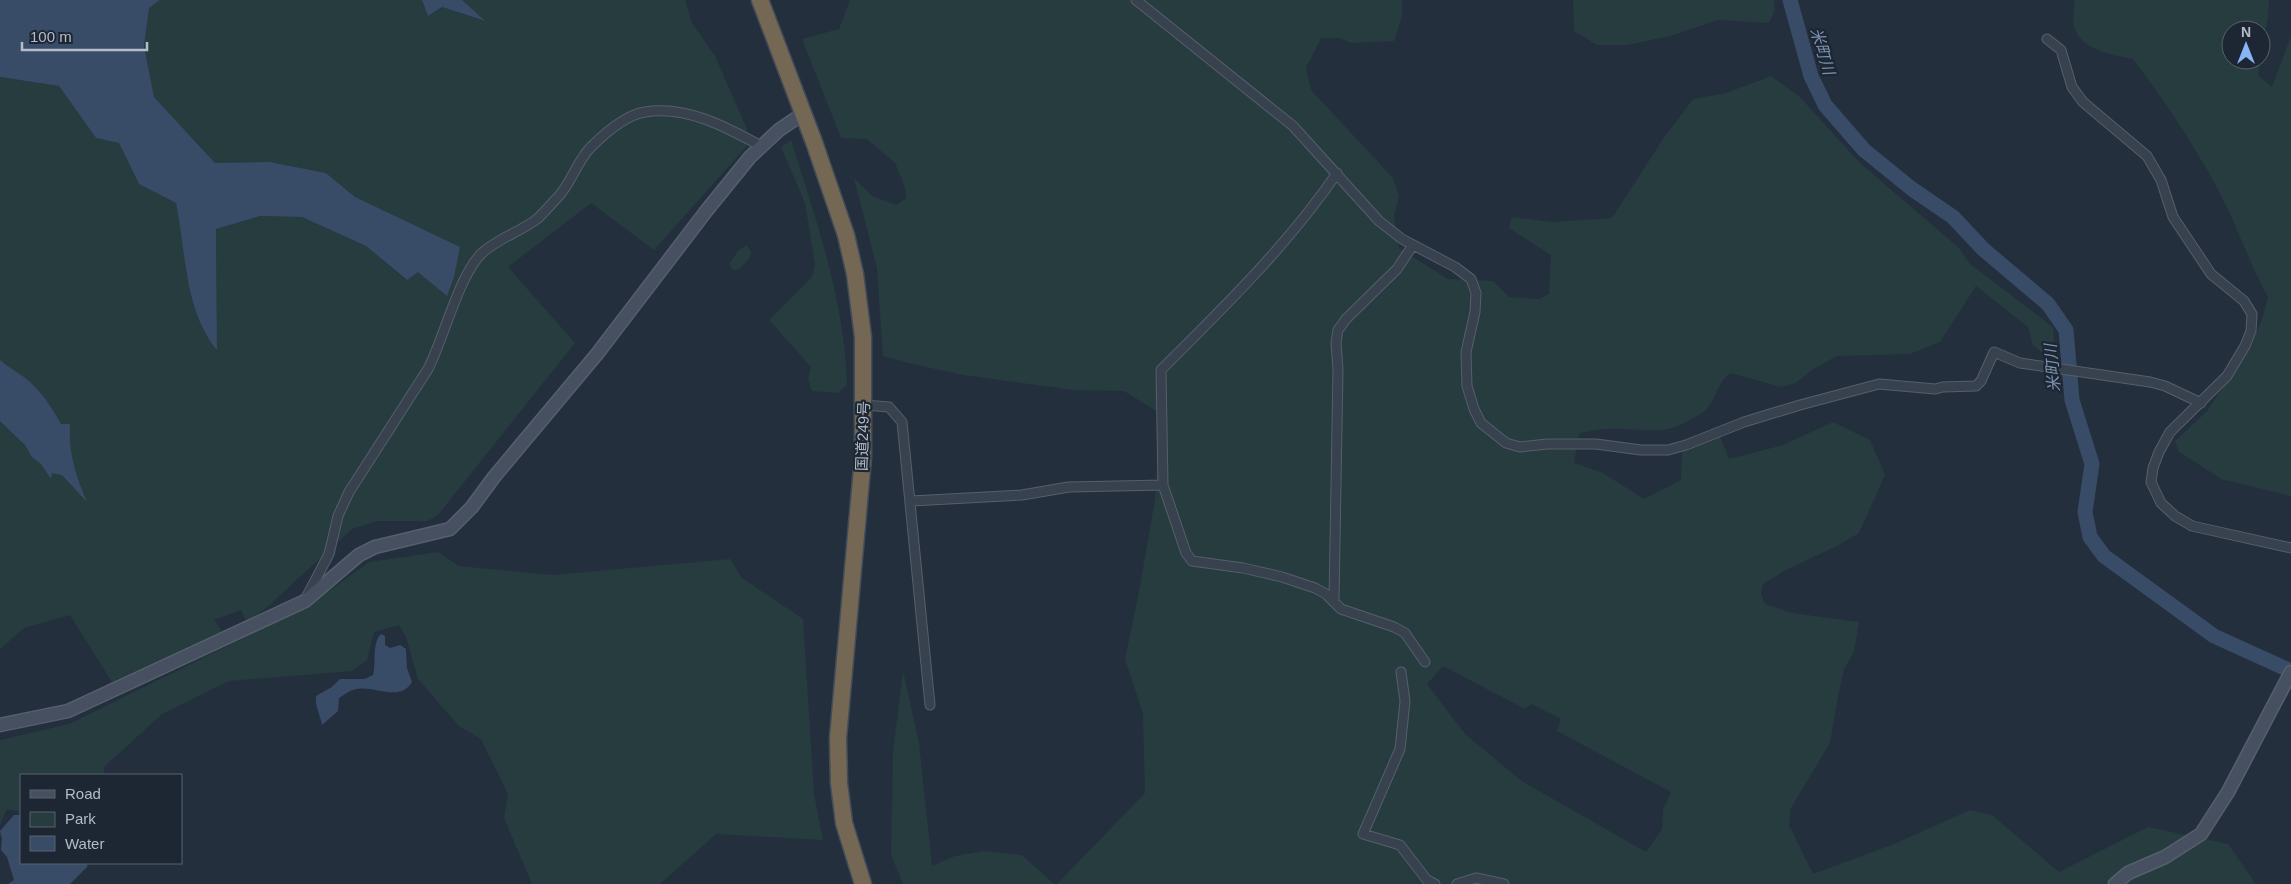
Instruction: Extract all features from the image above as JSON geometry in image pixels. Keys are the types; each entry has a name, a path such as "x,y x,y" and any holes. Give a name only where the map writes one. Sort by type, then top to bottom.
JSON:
{"highway":[{"name":"国道249号","path":"760,0 804,113 846,235 855,274 864,337 863,457 838,738 839,783 844,823 863,884"}],"street":[{"path":"1136,0 1293,126 1379,222 1413,246 1455,267 1471,279 1476,293 1475,312 1466,352 1467,386 1474,409 1482,423 1499,439 1520,447 1547,444 1596,444 1641,450 1668,450 1686,446 1744,422 1879,384 1936,389 1976,386 1981,381 1994,352 2020,363 2165,386 2201,403"},
{"path":"2047,39 2060,50 2072,87 2083,102 2147,156 2161,180 2173,217 2200,258 2211,274 2244,301 2252,314 2251,331 2228,376 2170,432 2159,452 2153,468 2152,482 2161,503 2175,516 2192,526 2291,548"},
{"path":"305,601 329,554 338,516 349,492 428,369 439,348 468,271 482,254 500,239 537,219 560,195 591,147 631,116 645,112 674,112 717,123 763,147"},
{"path":"0,725 68,711 305,601 358,555 375,547 450,529 472,507 494,477 614,333 707,210 750,157 763,147 779,130 804,113"},
{"path":"1337,174 1306,218 1217,314 1160,370 1163,485 1186,553 1192,561 1243,568 1282,577 1315,588 1334,601 1341,609 1394,627 1405,633 1425,662"},
{"path":"1334,601 1338,369 1336,343 1338,330 1346,319 1397,269 1413,246"},
{"path":"864,405 889,407 902,422 930,706"},
{"path":"911,501 1022,495 1069,487 1163,485"},
{"path":"1401,672 1404,701 1400,749 1363,834 1400,845 1427,880 1435,884"},
{"path":"2116,884 2128,873 2165,857 2201,834 2228,792 2291,672"},
{"path":"1457,884 1476,878 1504,884"}],"green space":[{"path":"160,0 422,0 428,16 442,7 483,21 462,0 685,0 692,23 715,56 747,129 746,147 654,250 591,203 508,267 575,343 438,515 427,521 377,521 352,529 263,611 246,621 241,610 214,620 222,631 112,682 70,615 24,628 0,649 0,77 59,86 96,138 119,143 139,184 176,203 183,238 186,274 217,349 216,229 260,216 302,217 366,246 406,280 355,197 326,173 270,162 215,163 154,97 144,46 149,8"},
{"path":"850,0 1402,0 1402,16 1394,41 1351,43 1340,38 1321,38 1306,68 1311,90 1393,178 1399,196 1394,216 1399,248 1448,279 1493,281 1509,297 1539,299 1549,294 1551,255 1509,228 1512,217 1552,222 1612,218 1663,139 1693,99 1726,93 1771,76 1799,96 1860,163 1959,248 1970,264 2053,327 2054,340 2050,351 2044,354 2033,345 2028,327 1976,286 1940,342 1910,354 1837,356 1813,369 1796,383 1781,387 1731,373 1722,382 1707,409 1678,426 1663,430 1601,429 1579,434 1574,463 1603,473 1644,499 1681,480 1682,441 1717,428 1729,459 1783,445 1833,422 1870,440 1885,475 1859,533 1837,546 1786,570 1763,584 1761,593 1765,604 1792,613 1859,622 1854,652 1844,669 1830,743 1791,808 1789,825 1813,874 1894,844 1970,810 1992,815 2059,872 2148,827 2228,844 2256,884 1057,884 1145,793 1143,714 1125,659 1155,499 1161,414 1124,391 1074,390 963,375 883,356 877,268 854,178 872,196 896,205 906,198 905,187 895,163 867,139 841,138 802,39 839,29","holes":["1443,666 1525,709 1531,704 1561,719 1557,731 1671,792 1663,810 1662,829 1646,852 1523,782 1465,734 1427,684"]},
{"path":"1573,0 1774,0 1775,10 1769,23 1718,20 1670,36 1627,45 1597,45 1574,31"},
{"path":"2075,0 2269,0 2267,20 2221,20 2221,70 2259,70 2258,75 2272,87 2291,36 2291,496 2221,479 2178,451 2175,441 2207,411 2250,348 2262,319 2268,297 2218,190 2199,156 2156,90 2133,59 2101,51 2086,44 2076,32 2073,16"},
{"path":"791,140 828,261 841,323 847,385 837,393 812,391 808,379 811,367 769,320 812,277 815,265 805,203 781,147"},
{"path":"747,245 751,252 750,258 739,269 733,270 729,264 739,250"},
{"path":"438,552 459,566 553,575 730,559 742,578 803,619 814,794 823,840 716,834 660,884 532,884 504,818 508,794 481,739 459,726 418,679 406,637 399,625 374,632 367,660 352,671 229,681 162,714 105,766 103,774 20,774 20,812 7,809 0,825 0,740 69,724 307,607 369,562"},
{"path":"903,671 919,743 932,866 955,856 984,851 1022,855 1054,884 903,884 891,855 893,752"}],"water":[{"path":"0,0 160,0 149,8 144,46 154,97 215,163 270,162 326,173 355,197 460,247 454,277 447,296 418,272 407,280 366,246 302,217 260,216 216,229 217,350 206,334 192,299 176,203 139,184 119,143 96,138 59,86 0,77"},
{"path":"422,0 462,0 485,21 442,7 428,16"},
{"path":"0,360 35,387 47,401 61,424 70,424 70,444 74,464 87,502 62,475 52,473 51,479 41,464 32,457 25,445 0,421"},
{"path":"381,634 385,636 385,645 390,648 400,645 406,649 407,668 412,682 400,692 369,689 349,691 339,698 338,711 322,725 316,696 332,687 340,679 365,679 373,675 375,648"},
{"path":"14,815 20,815 20,864 86,864 88,866 70,884 8,884 14,880 7,857 1,850 2,839 0,831"}],"waterway":[{"name":"米町川","path":"1790,0 1811,76 1825,105 1864,150 1912,189 1953,217 1983,249 2048,304 2066,330 2072,400 2092,464 2085,512 2090,537 2104,556 2214,636 2291,671"}]}
